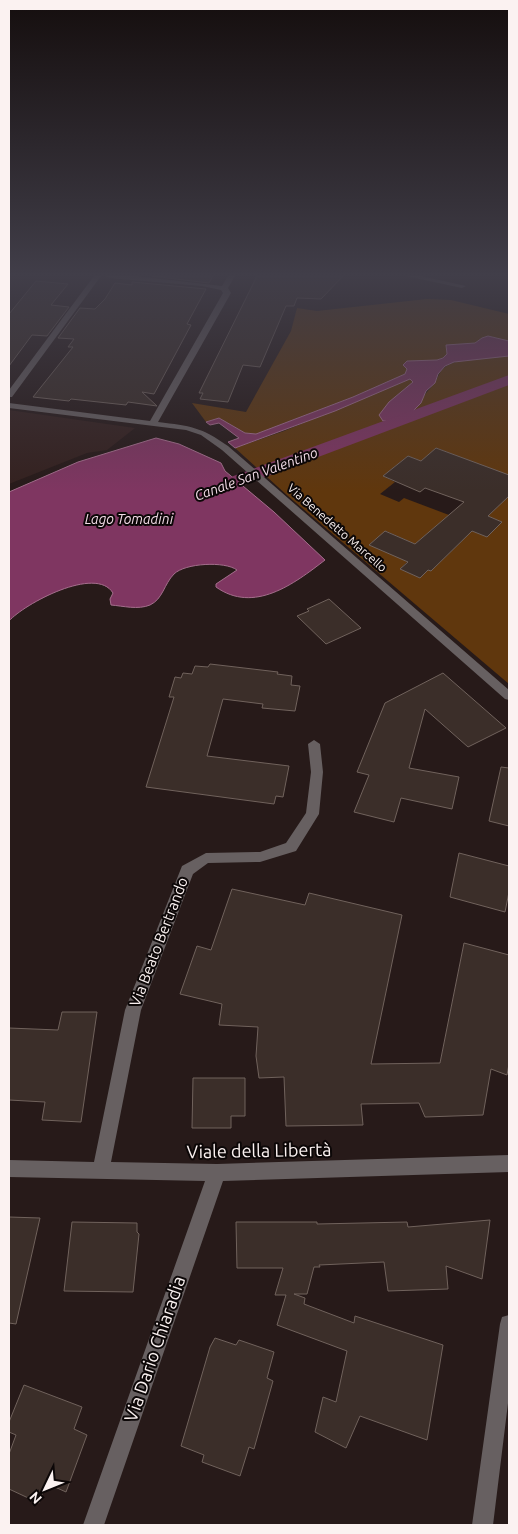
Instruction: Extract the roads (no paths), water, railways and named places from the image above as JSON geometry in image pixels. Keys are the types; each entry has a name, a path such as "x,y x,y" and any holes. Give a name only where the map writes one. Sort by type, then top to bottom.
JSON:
{"street":[{"path":"9,395 44,348"},
{"path":"153,423 196,348"},
{"name":"Via Benedetto Marcello","path":"9,406 153,423 204,432 225,448 509,696"},
{"name":"Via Beato Bertrando","path":"101,1170 133,1010 187,870 206,858 260,857 291,847 312,814 317,772 314,744"},
{"name":"Viale della Libertà","path":"9,1168 217,1173 509,1164"},
{"name":"Via Dario Chiaradia","path":"93,1525 217,1173"},
{"path":"482,1525 509,1324"}],"water":[{"path":"446,348 509,348 509,356 454,362 445,366 438,374 435,383 426,391 421,403 409,415 397,420 383,421 379,415 389,402 413,382 410,379 335,411 235,448 228,442 239,438 219,423 210,425 206,422 219,418 245,433 256,434 353,397 405,374 407,369 403,365 407,361 437,360 447,354"},
{"name":"Lago Tomadini","path":"156,438 179,444 221,463 225,471 274,512 325,560 287,586 259,597 245,598 230,595 216,587 216,584 237,570 224,565 205,564 179,570 168,582 158,599 150,605 130,607 111,605 110,599 113,593 104,585 92,583 77,585 44,597 9,621 9,492 78,462"}],"waterway":[{"name":"Canale San Valentino","path":"205,493 509,380"}]}
